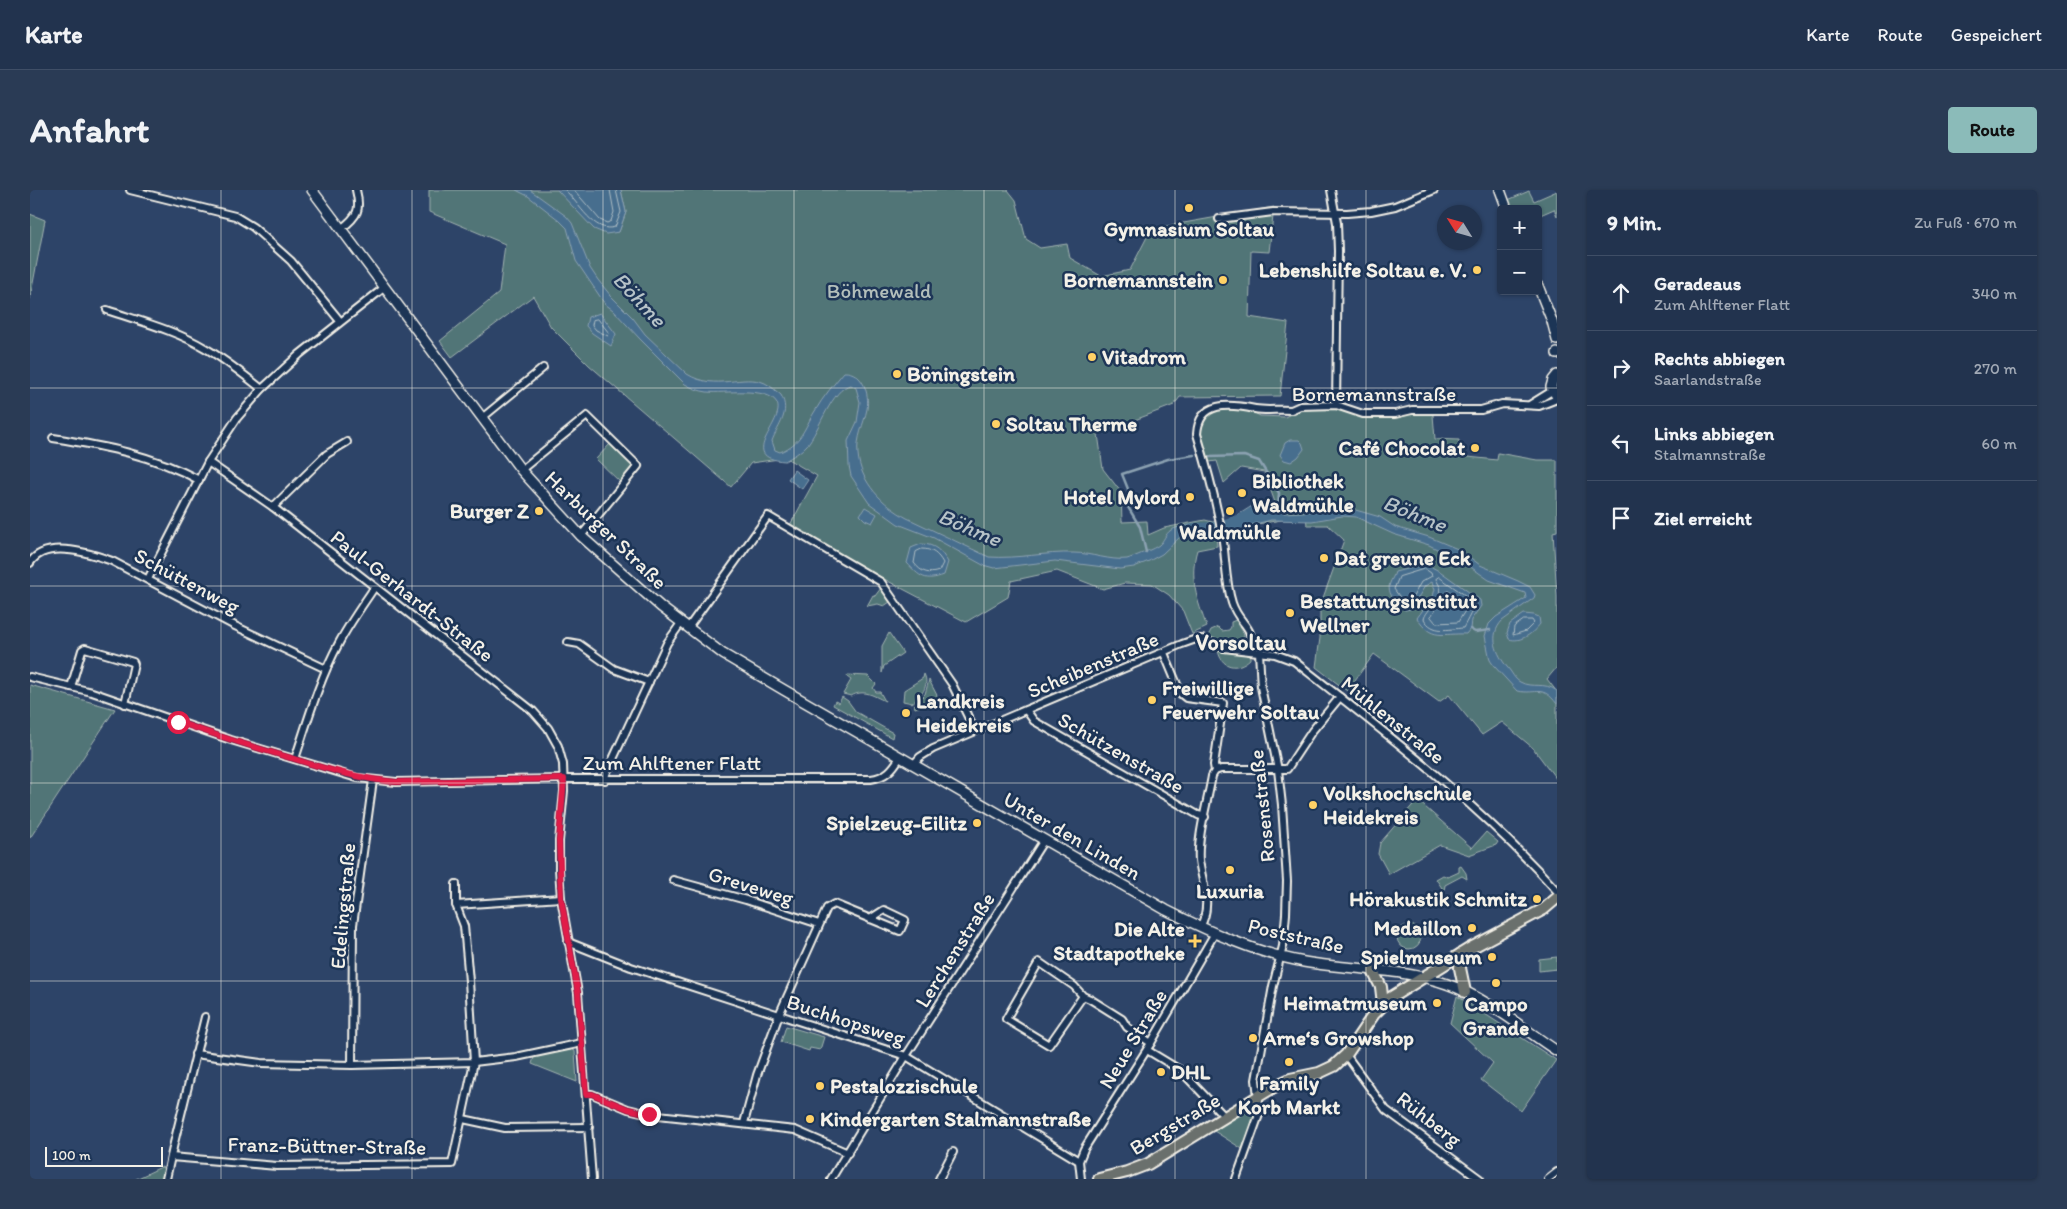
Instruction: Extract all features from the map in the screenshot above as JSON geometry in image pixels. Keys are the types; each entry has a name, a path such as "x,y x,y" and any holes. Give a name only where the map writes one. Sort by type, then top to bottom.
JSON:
{"main road":[{"name":"Harburger Straße","path":"312,190 521,470 581,536 681,627 743,666 914,765"},
{"path":"1500,190 1506,205"},
{"path":"1542,295 1557,340"},
{"path":"1555,396 1552,384 1557,375"},
{"name":"Unter den Linden","path":"914,765 1166,910 1215,934"},
{"path":"1346,1056 1374,1014 1383,1004 1421,977 1536,914 1557,898"},
{"name":"Poststraße","path":"1215,934 1303,962 1421,977 1448,984 1466,992 1557,1051"},
{"path":"1461,954 1460,968 1466,992"},
{"path":"1372,970 1380,987 1383,1004"},
{"name":"Bergstraße","path":"1105,1178 1148,1164 1282,1082 1328,1070 1346,1056"}],"street":[{"path":"130,190 235,216 253,227 291,261 340,321"},
{"path":"341,229 354,218 358,210 359,203 356,190"},
{"path":"1331,190 1336,213 1338,251 1336,405"},
{"path":"1219,219 1273,212 1336,213 1383,209 1434,190"},
{"path":"148,579 208,462 237,418 262,390 340,321 385,287"},
{"path":"107,310 158,327 204,347 236,368 262,390"},
{"path":"482,418 543,368"},
{"name":"Bornemannstraße","path":"1217,407 1249,406 1255,409 1291,410 1300,406 1336,405 1363,414 1395,414 1412,410 1481,410 1502,404 1531,404 1555,396"},
{"name":"Rosenstraße","path":"1217,407 1203,414 1198,424 1197,434 1211,481 1222,534 1231,600 1239,616 1251,632 1258,652 1261,686 1278,770 1285,847 1286,914 1280,956 1256,1080 1260,1112 1236,1179"},
{"path":"521,470 587,416 638,466 581,536"},
{"path":"53,438 143,456 199,480"},
{"path":"273,507 327,454 347,442"},
{"name":"Paul-Gerhardt-Straße","path":"208,462 273,507 532,711 548,728 558,746 563,764 564,779 559,841 561,898 578,993 592,1179"},
{"path":"605,780 606,774 667,643 681,627 694,620 768,516 881,582 952,684 976,731"},
{"name":"Schüttenweg","path":"30,563 42,552 55,549 104,558 124,566 236,626 326,669"},
{"path":"295,759 326,669 348,627 374,588"},
{"name":"Scheibenstraße","path":"914,765 926,752 1196,638 1224,648 1258,652"},
{"path":"568,642 579,644 614,669 649,682"},
{"path":"71,687 82,650 85,648 133,662 126,704"},
{"name":"Mühlenstraße","path":"1258,652 1281,656 1294,662 1417,758 1476,811 1557,891"},
{"name":"Schützenstraße","path":"1164,653 1181,694 1186,698 1224,704 1214,765 1215,770 1212,776 1199,858 1207,905 1200,927"},
{"name":"Zum Ahlftener Flatt","path":"30,677 71,687 231,740 357,778 373,780 396,782 564,779 871,779 884,776 891,771 900,757"},
{"path":"1215,770 1288,769 1312,731 1340,697"},
{"name":"Schützenstraße","path":"1026,710 1034,721 1198,815 1205,817"},
{"name":"Edelingstraße","path":"352,1065 353,925 373,780"},
{"name":"Lerchenstraße","path":"831,1179 906,1056 1044,840"},
{"name":"Greveweg","path":"672,880 746,900 819,924"},
{"path":"456,884 456,905 464,926 474,1062 463,1119 505,1128 589,1128"},
{"path":"456,905 561,898"},
{"path":"744,1123 757,1075 778,1015 827,908 834,904 870,919 900,931 905,920 884,910 870,919"},
{"name":"Neue Straße","path":"1079,1161 1084,1149 1151,1043 1215,934"},
{"name":"Buchhopsweg","path":"568,942 631,967 906,1056 1079,1161"},
{"path":"1083,996 1049,1045 1006,1019 1040,962 1074,986 1083,996 1122,1020 1128,1028 1151,1043"},
{"path":"166,1179 205,1017"},
{"path":"195,1054 261,1063 352,1065 474,1062 516,1057 582,1044"},
{"path":"1146,1050 1180,1070 1225,1117"},
{"name":"Rühberg","path":"1346,1056 1386,1110 1480,1179"},
{"path":"586,1094 592,1094 628,1109 649,1114 795,1130 848,1153"},
{"name":"Franz-Büttner-Straße","path":"171,1157 277,1166 452,1164 463,1119"},
{"path":"939,1179 953,1152"},
{"path":"1079,1161 1081,1179"},
{"path":"1548,1179 1557,1172"}],"green space":[{"name":"Böhmewald","path":"429,190 557,190 570,201 619,232 626,212 621,190 1008,190 1016,200 1026,239 1040,248 1067,244 1070,258 1101,276 1130,270 1147,237 1161,227 1274,207 1269,252 1251,251 1249,317 1288,323 1280,396 1180,397 1174,405 1098,434 1103,469 1121,492 1122,522 1147,521 1148,535 1164,528 1205,520 1213,522 1246,516 1276,505 1264,472 1241,468 1224,483 1217,461 1209,462 1200,430 1207,415 1221,409 1249,410 1260,416 1285,417 1300,409 1342,409 1359,416 1402,416 1410,413 1428,413 1433,415 1435,439 1459,440 1458,456 1497,460 1498,453 1537,460 1557,460 1557,531 1553,532 1557,597 1557,667 1547,679 1557,692 1557,780 1533,748 1502,722 1482,735 1449,695 1439,702 1374,654 1347,691 1316,667 1320,638 1320,606 1344,540 1328,525 1307,525 1306,516 1239,527 1216,536 1217,546 1197,550 1194,570 1195,589 1207,627 1192,634 1183,611 1169,595 1152,584 1125,583 1103,589 1057,571 1011,581 1008,597 966,622 884,579 790,525 817,476 786,458 751,463 731,487 589,365 551,327 533,296 452,357 440,341 499,293 505,244 429,212"},
{"path":"1529,191 1534,201 1557,191 1557,216 1554,209 1542,214 1542,205 1510,205 1508,200"},
{"path":"30,214 45,220 30,299"},
{"path":"611,443 631,462 632,468 620,482 596,459"},
{"path":"881,588 890,602 884,606 878,604 867,606 873,595 875,596"},
{"path":"1236,620 1244,634 1244,644 1230,644 1208,636 1211,630 1218,627 1222,631 1229,630 1231,622"},
{"path":"889,633 903,653 884,666 882,673 882,646"},
{"path":"1218,650 1250,655 1250,659 1240,665 1230,666 1222,661"},
{"path":"924,674 926,682 919,697 912,703 903,701 904,690 923,678"},
{"path":"848,675 868,676 876,684 873,688 876,692 880,692 885,701 864,693 851,696 843,694 851,680 847,677"},
{"path":"929,680 940,701 915,708 914,705 925,694"},
{"path":"30,685 115,709 30,838"},
{"path":"842,697 848,701 856,712 893,733 892,738 833,705 835,701 839,703"},
{"path":"1417,800 1472,848 1486,832 1498,842 1496,845 1469,855 1440,845 1389,874 1378,854 1380,843"},
{"path":"1461,866 1466,873 1467,879 1462,876 1445,885 1444,891 1436,879 1443,875 1448,877 1459,872 1459,867"},
{"path":"1409,925 1417,929 1421,937 1417,945 1409,949 1401,945 1397,937 1401,929"},
{"path":"1557,957 1557,969 1539,971 1539,959"},
{"path":"1457,996 1556,1060 1521,1111 1481,1080 1493,1063 1450,1023"},
{"path":"786,1026 824,1037 820,1050 810,1048 809,1051 781,1042"},
{"path":"571,1049 575,1051 577,1082 532,1064 534,1057"},
{"path":"1254,1106 1256,1113 1244,1150 1214,1131"},
{"path":"161,1167 165,1169 163,1179 136,1179"}],"water":[{"path":"516,190 530,190 566,216 572,223 590,268 598,280 645,334 687,374 708,382 757,380 767,384 781,395 785,408 772,441 775,450 780,452 798,440 811,417 844,372 856,375 866,390 868,403 858,448 863,474 874,492 881,499 907,518 989,557 1074,553 1127,559 1157,546 1171,530 1176,528 1213,524 1215,532 1180,537 1162,554 1134,567 1120,569 1055,561 994,568 983,565 934,538 898,524 869,503 851,476 848,441 857,422 860,402 856,388 851,385 844,388 838,394 826,411 812,439 802,450 785,461 771,458 764,453 763,446 778,411 777,403 765,394 707,392 685,384 605,304 576,261 567,228 528,196"},
{"path":"557,190 621,190 626,212 619,232 606,234 594,229"},
{"path":"600,313 616,334 611,346 592,333 586,326 588,317"},
{"path":"1290,440 1299,440 1304,449 1291,462 1284,460 1280,455 1285,443"},
{"path":"794,470 808,480 802,489 788,479"},
{"path":"1256,504 1267,508 1278,506 1284,513 1352,509 1380,517 1395,527 1429,537 1460,550 1480,565 1530,587 1535,595 1534,598 1502,621 1498,627 1495,633 1497,651 1503,662 1520,682 1529,685 1547,686 1557,691 1557,704 1543,692 1517,691 1490,660 1485,636 1489,624 1496,617 1526,598 1525,593 1489,580 1465,563 1429,545 1393,534 1356,517 1342,516 1312,521 1271,520 1232,530 1228,520"},
{"path":"865,507 877,514 872,523 860,515"},
{"path":"921,544 934,547 943,555 948,562 944,575 932,578 923,577 907,563 911,548"},
{"path":"1426,564 1441,572 1480,600 1481,606 1471,620 1470,629 1466,634 1444,635 1433,633 1427,630 1417,618 1433,596 1435,589 1432,582 1425,586 1411,609 1405,610 1391,595 1389,587 1395,572"},
{"path":"1524,614 1539,617 1540,624 1530,634 1518,640 1509,639 1507,633 1510,624"}],"waterway":[{"path":"1146,552 1140,527 1128,507 1130,494 1122,474 1168,459 1194,455"},
{"path":"1209,457 1244,456 1259,461 1279,493 1278,507"},
{"name":"Böhme","path":"1195,530 1217,529 1247,519"},
{"path":"1470,629 1475,632 1490,630"}],"place":[{"name":"Gymnasium Soltau","path":"1189,208"},
{"name":"Lebenshilfe Soltau e. V.","path":"1477,270"},
{"name":"Bornemannstein","path":"1223,280"},
{"name":"Vitadrom","path":"1092,357"},
{"name":"Böningstein","path":"897,374"},
{"name":"Soltau Therme","path":"996,424"},
{"name":"Café Chocolat","path":"1475,448"},
{"name":"Bibliothek Waldmühle","path":"1242,493"},
{"name":"Hotel Mylord","path":"1190,497"},
{"name":"Burger Z","path":"539,511"},
{"name":"Waldmühle","path":"1230,511"},
{"name":"Dat greune Eck","path":"1324,558"},
{"name":"Bestattungsinstitut Wellner","path":"1290,613"},
{"name":"Freiwillige Feuerwehr Soltau","path":"1152,700"},
{"name":"Landkreis Heidekreis","path":"906,713"},
{"name":"Volkshochschule Heidekreis","path":"1313,805"},
{"name":"Spielzeug-Eilitz","path":"977,823"},
{"name":"Luxuria","path":"1230,870"},
{"name":"Hörakustik Schmitz","path":"1537,899"},
{"name":"Medaillon","path":"1472,928"},
{"name":"Die Alte Stadtapotheke","path":"1195,941"},
{"name":"Spielmuseum","path":"1492,957"},
{"name":"Campo Grande","path":"1496,983"},
{"name":"Heimatmuseum","path":"1437,1003"},
{"name":"Arne‘s Growshop","path":"1253,1038"},
{"name":"Family Korb Markt","path":"1289,1062"},
{"name":"DHL","path":"1161,1072"},
{"name":"Pestalozzischule","path":"820,1086"},
{"name":"Kindergarten Stalmannstraße","path":"810,1119"}],"district":[{"name":"Vorsoltau","path":"1241,642"}],"route":[{"path":"178,722 357,778 396,782 564,779 559,841 561,898 578,993 586,1094 592,1094 628,1109 649,1114"}]}
